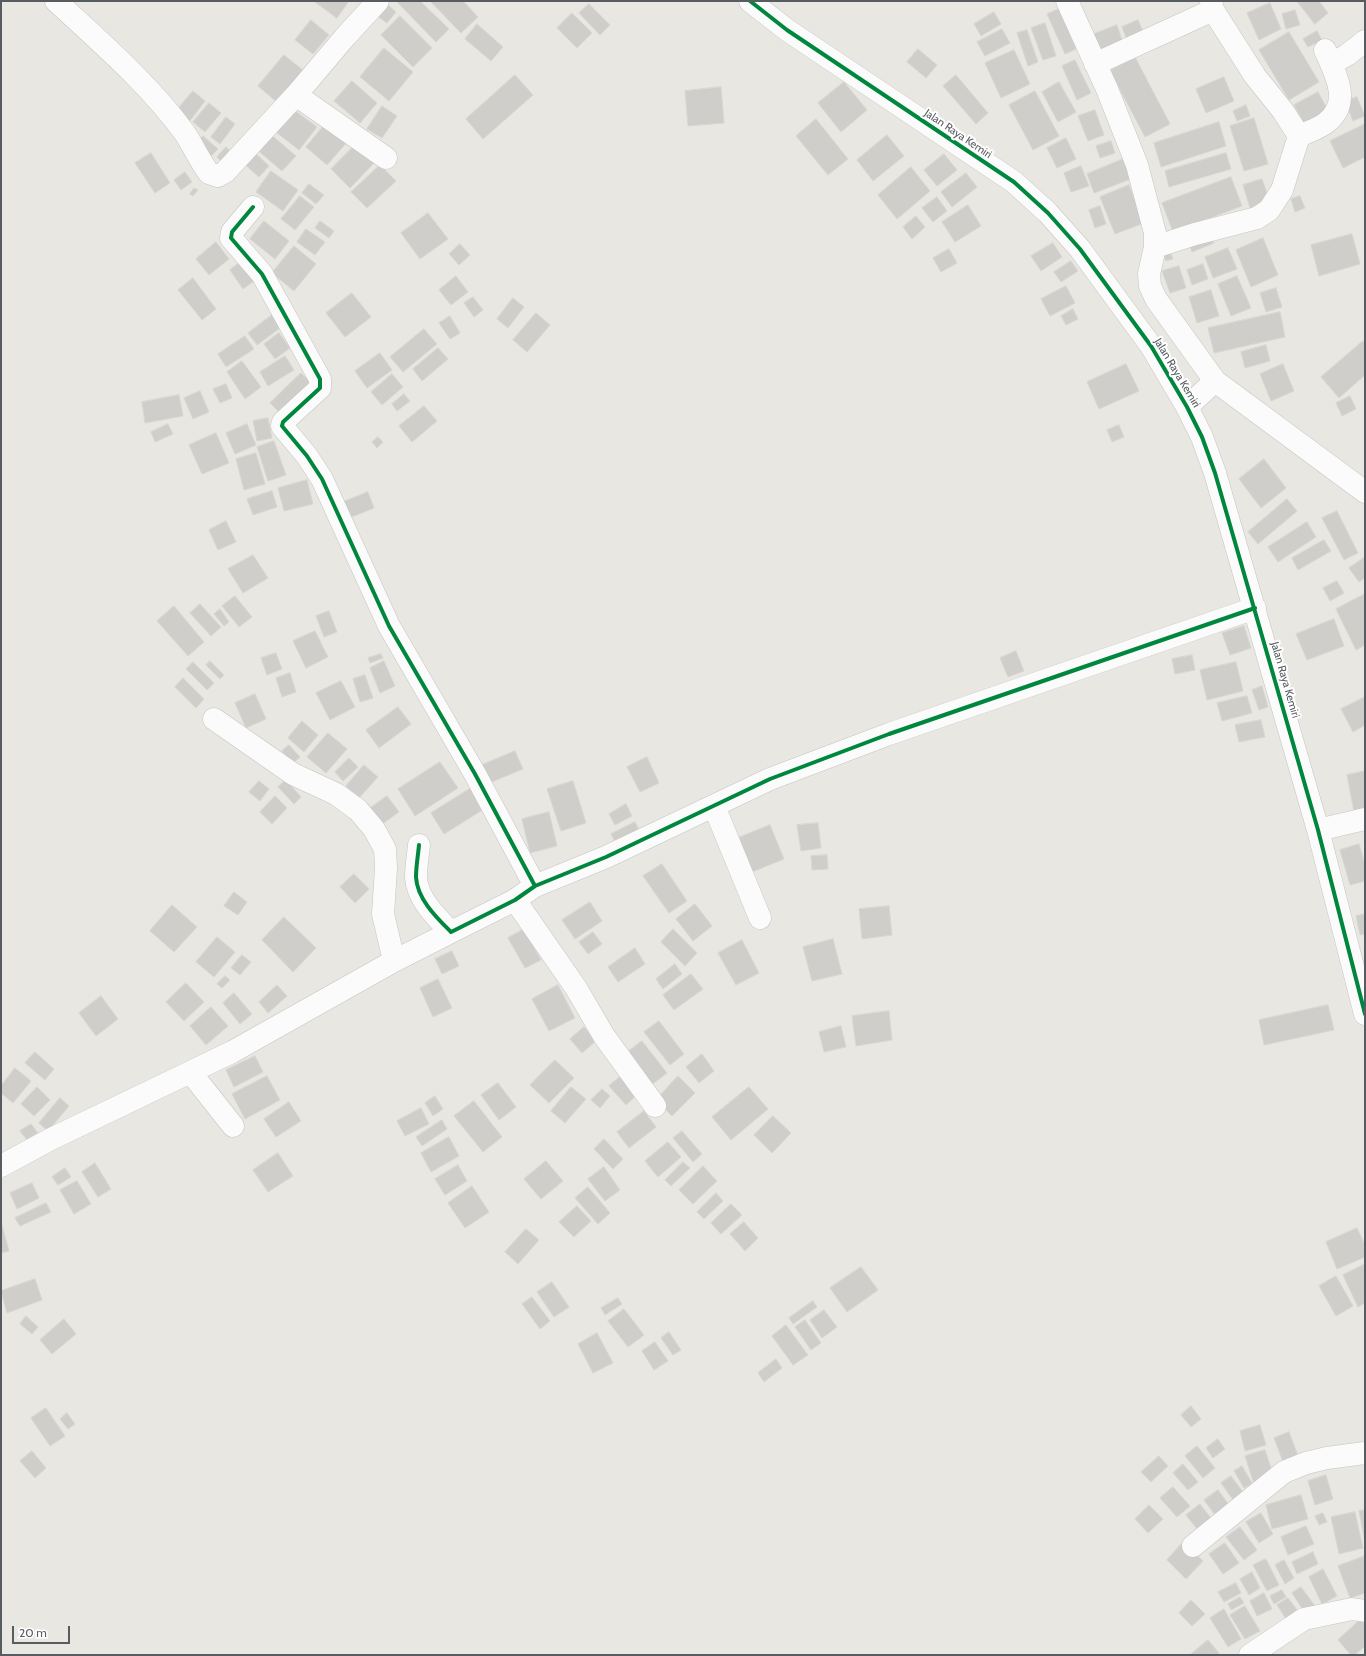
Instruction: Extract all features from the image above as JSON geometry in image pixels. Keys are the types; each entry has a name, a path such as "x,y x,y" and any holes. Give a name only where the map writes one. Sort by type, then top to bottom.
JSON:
{"street":[{"path":"56,1 123,64 162,105 184,132 208,174 218,176 225,172 296,95 345,37 378,1"},
{"name":"Jalan Raya Kemiri","path":"750,1 787,30 1014,182 1048,213 1080,249 1151,346 1203,392 1202,436 1215,473 1255,608 1318,830 1365,1014"},
{"path":"1067,1 1129,142 1155,233 1155,247 1149,274 1150,286 1203,392 1365,492"},
{"path":"1095,64 1212,5 1255,76 1283,111 1299,136"},
{"path":"1155,247 1195,234 1257,218 1269,210 1290,170 1292,153 1299,136 1327,122 1338,107 1341,95 1340,85 1328,57 1347,55 1365,41"},
{"path":"296,95 386,158"},
{"path":"253,206 232,232 231,238 265,279 321,383 320,388 283,422 282,426 307,456 322,479 389,626 475,774 535,886"},
{"path":"1,1166 51,1139 232,1052 394,961 515,900 535,886 606,857 770,779 889,734 1255,608"},
{"path":"214,719 293,774 336,794 358,810 374,829 385,849 386,868 383,914 394,961"},
{"path":"714,806 760,918"},
{"path":"1318,830 1365,819"},
{"path":"419,845 416,878 422,895 433,914 451,932"},
{"path":"515,900 576,988 604,1036 655,1106"},
{"path":"191,1072 233,1126"},
{"path":"1193,1546 1284,1472 1306,1463 1327,1458 1365,1453"},
{"path":"1250,1655 1304,1619 1352,1609 1365,1611"}],"building":[{"path":"314,1 349,1 337,18"},
{"path":"420,1 449,29 436,42 397,2"},
{"path":"463,1 478,17 461,33 431,2"},
{"path":"1297,1 1319,1 1328,13 1315,24"},
{"path":"1270,3 1281,29 1259,40 1247,13"},
{"path":"387,4 396,12 387,23 377,16"},
{"path":"589,4 610,25 600,35 579,13"},
{"path":"1059,9 1076,49 1065,54 1047,14"},
{"path":"1295,10 1300,25 1286,29 1282,14"},
{"path":"994,12 1001,24 981,36 974,24"},
{"path":"572,13 592,33 577,48 557,28"},
{"path":"400,16 432,48 413,67 381,35"},
{"path":"311,20 329,35 313,54 295,40"},
{"path":"1138,20 1146,38 1129,45 1122,27"},
{"path":"1045,23 1056,56 1043,60 1031,28"},
{"path":"477,24 503,47 491,61 465,39"},
{"path":"1117,25 1124,46 1097,57 1089,36"},
{"path":"1002,29 1010,43 985,56 977,42"},
{"path":"1027,30 1038,62 1028,66 1017,33"},
{"path":"1317,31 1322,40 1308,47 1303,39"},
{"path":"1289,32 1319,82 1289,100 1259,50"},
{"path":"384,48 413,72 389,101 360,77"},
{"path":"918,49 937,65 926,78 907,62"},
{"path":"1014,50 1030,84 1001,98 985,63"},
{"path":"284,55 304,71 278,103 258,86"},
{"path":"1135,57 1170,124 1145,137 1110,71"},
{"path":"1075,60 1091,93 1077,100 1062,66"},
{"path":"515,75 533,95 483,139 466,119"},
{"path":"956,75 988,113 976,124 943,86"},
{"path":"1224,77 1234,101 1206,113 1196,89"},
{"path":"352,81 377,103 360,123 334,101"},
{"path":"844,82 867,110 841,132 818,103"},
{"path":"1059,82 1076,112 1058,122 1042,92"},
{"path":"721,87 724,123 688,126 685,91"},
{"path":"193,91 205,101 189,122 176,111"},
{"path":"1035,91 1059,136 1033,150 1009,105"},
{"path":"1318,92 1330,114 1306,127 1294,105"},
{"path":"1357,97 1365,116 1353,121 1345,101"},
{"path":"209,103 221,113 205,132 193,122"},
{"path":"1246,105 1250,116 1237,121 1233,111"},
{"path":"382,106 397,116 382,138 367,129"},
{"path":"290,107 317,127 299,150 272,129"},
{"path":"1095,110 1104,135 1088,141 1078,116"},
{"path":"226,117 235,124 220,144 211,137"},
{"path":"1254,118 1268,164 1244,171 1230,126"},
{"path":"816,119 848,159 828,175 796,136"},
{"path":"1219,122 1226,146 1161,167 1154,143"},
{"path":"326,123 348,141 327,165 306,147"},
{"path":"1365,124 1365,157 1343,168 1330,141"},
{"path":"268,132 296,156 282,171 255,148"},
{"path":"887,135 904,156 873,181 857,160"},
{"path":"203,136 218,149 210,157 197,144"},
{"path":"1066,138 1076,159 1057,168 1047,148"},
{"path":"1111,141 1115,153 1100,158 1096,146"},
{"path":"357,143 376,161 350,188 331,169"},
{"path":"226,147 234,154 224,164 217,157"},
{"path":"252,150 269,166 259,177 242,162"},
{"path":"151,153 170,183 155,193 135,163"},
{"path":"1226,153 1231,169 1169,187 1165,171"},
{"path":"944,154 957,170 937,186 924,170"},
{"path":"1123,159 1131,179 1094,193 1087,174"},
{"path":"380,165 396,181 367,208 351,192"},
{"path":"1081,166 1089,186 1071,192 1064,173"},
{"path":"911,167 930,191 897,219 878,195"},
{"path":"271,171 298,190 283,211 256,192"},
{"path":"185,172 192,182 181,190 174,180"},
{"path":"966,173 977,187 952,207 941,192"},
{"path":"1231,177 1242,206 1173,232 1162,203"},
{"path":"1262,179 1270,202 1250,208 1243,185"},
{"path":"309,184 324,195 316,204 302,193"},
{"path":"1129,185 1144,223 1115,234 1100,197"},
{"path":"194,188 198,190 193,196 190,194"},
{"path":"300,196 314,207 295,230 281,219"},
{"path":"1300,196 1305,208 1295,212 1291,199"},
{"path":"937,197 947,211 933,222 922,208"},
{"path":"968,205 981,226 955,242 942,222"},
{"path":"1100,206 1106,224 1095,228 1089,210"},
{"path":"428,213 448,239 420,259 401,233"},
{"path":"916,216 925,227 912,239 903,227"},
{"path":"264,221 289,241 275,259 250,239"},
{"path":"320,221 334,231 329,238 315,228"},
{"path":"306,229 325,242 315,255 297,242"},
{"path":"1352,234 1360,264 1319,276 1311,245"},
{"path":"1211,236 1214,243 1192,252 1189,245"},
{"path":"1263,238 1278,275 1251,287 1236,250"},
{"path":"216,242 229,259 209,275 196,259"},
{"path":"1053,243 1062,257 1041,271 1031,256"},
{"path":"460,244 470,255 459,265 449,254"},
{"path":"294,246 316,264 294,291 272,273"},
{"path":"1228,248 1237,269 1213,278 1205,257"},
{"path":"949,249 957,263 941,272 933,258"},
{"path":"1169,249 1173,259 1166,261 1162,251"},
{"path":"243,260 257,279 243,289 230,270"},
{"path":"1071,261 1078,271 1061,282 1054,272"},
{"path":"1203,264 1208,279 1192,285 1187,270"},
{"path":"1179,266 1186,288 1170,293 1162,271"},
{"path":"456,276 468,292 451,305 439,290"},
{"path":"1237,276 1251,308 1231,316 1218,284"},
{"path":"193,278 216,309 202,320 178,290"},
{"path":"1066,286 1075,303 1050,316 1041,299"},
{"path":"1276,288 1282,307 1266,312 1260,293"},
{"path":"1211,290 1219,316 1197,323 1189,297"},
{"path":"352,293 371,317 345,337 326,313"},
{"path":"473,297 483,310 474,317 464,303"},
{"path":"513,298 524,307 508,328 497,319"},
{"path":"1073,309 1078,319 1066,325 1061,316"},
{"path":"1280,312 1285,337 1214,353 1208,328"},
{"path":"536,313 550,325 527,352 513,340"},
{"path":"272,315 280,328 257,345 248,333"},
{"path":"450,316 460,333 450,339 439,323"},
{"path":"424,329 437,344 403,372 390,357"},
{"path":"279,333 290,348 275,359 264,344"},
{"path":"245,336 254,349 226,367 218,354"},
{"path":"1363,341 1365,343 1365,375 1339,398 1321,377"},
{"path":"1266,345 1270,361 1245,368 1241,352"},
{"path":"438,348 448,359 422,381 413,369"},
{"path":"380,353 392,370 367,388 355,371"},
{"path":"285,356 294,370 268,386 260,372"},
{"path":"242,361 261,387 245,399 227,372"},
{"path":"1126,364 1139,391 1099,409 1087,382"},
{"path":"1283,364 1294,391 1271,401 1260,374"},
{"path":"301,373 314,386 283,416 270,403"},
{"path":"392,374 403,387 382,405 371,392"},
{"path":"226,384 232,398 220,403 213,389"},
{"path":"200,391 209,412 193,419 184,398"},
{"path":"404,394 410,401 397,411 392,404"},
{"path":"179,395 183,416 145,423 142,402"},
{"path":"1350,396 1356,409 1342,416 1336,403"},
{"path":"424,406 437,421 412,442 399,426"},
{"path":"268,418 272,438 257,441 253,421"},
{"path":"168,424 173,434 155,442 151,432"},
{"path":"247,424 256,445 235,454 226,433"},
{"path":"1119,425 1124,437 1112,442 1107,430"},
{"path":"216,433 229,463 202,474 189,445"},
{"path":"378,437 383,442 377,448 372,442"},
{"path":"274,441 286,475 268,481 257,447"},
{"path":"256,453 265,484 244,490 236,459"},
{"path":"1264,459 1286,488 1261,508 1239,479"},
{"path":"307,480 313,504 284,511 278,488"},
{"path":"272,491 277,507 253,515 247,499"},
{"path":"368,492 374,508 349,518 343,502"},
{"path":"1287,499 1297,511 1258,544 1248,532"},
{"path":"1337,511 1358,553 1344,560 1322,518"},
{"path":"226,521 236,542 218,550 209,530"},
{"path":"1307,522 1316,537 1278,562 1268,547"},
{"path":"1324,540 1331,551 1298,570 1292,558"},
{"path":"253,555 268,578 243,593 228,569"},
{"path":"1365,557 1365,578 1359,582 1349,568"},
{"path":"1337,581 1344,593 1330,601 1323,588"},
{"path":"1365,594 1365,645 1356,650 1336,609"},
{"path":"235,596 252,617 239,627 222,606"},
{"path":"200,604 221,627 211,636 190,613"},
{"path":"174,606 204,642 188,656 157,621"},
{"path":"220,609 229,622 224,626 214,614"},
{"path":"329,611 337,632 324,637 316,616"},
{"path":"1334,619 1344,646 1307,660 1296,634"},
{"path":"1244,626 1251,648 1230,655 1222,633"},
{"path":"315,631 328,657 306,668 293,641"},
{"path":"1016,651 1024,671 1008,677 1000,658"},
{"path":"276,653 282,669 267,675 261,658"},
{"path":"381,654 383,658 370,663 368,658"},
{"path":"1192,655 1195,670 1175,674 1172,659"},
{"path":"210,661 224,675 220,679 206,665"},
{"path":"384,661 395,686 380,693 370,668"},
{"path":"193,662 214,683 207,690 186,669"},
{"path":"1236,662 1243,691 1207,700 1200,670"},
{"path":"290,673 296,692 282,697 276,678"},
{"path":"365,675 373,698 360,702 353,679"},
{"path":"183,678 204,699 196,708 175,687"},
{"path":"341,681 355,707 330,720 316,693"},
{"path":"1262,686 1268,707 1259,710 1252,690"},
{"path":"255,694 266,719 246,728 235,703"},
{"path":"1247,696 1252,713 1222,721 1217,703"},
{"path":"1365,697 1365,725 1353,732 1341,709"},
{"path":"398,707 411,724 379,748 366,730"},
{"path":"1261,720 1265,737 1239,742 1235,725"},
{"path":"302,721 318,735 304,752 288,738"},
{"path":"328,733 347,749 326,773 307,757"},
{"path":"289,745 300,757 293,763 282,751"},
{"path":"515,751 523,769 489,783 482,765"},
{"path":"647,757 659,783 640,792 627,767"},
{"path":"349,758 358,767 343,781 335,772"},
{"path":"440,762 458,788 415,816 398,789"},
{"path":"364,765 378,777 359,798 346,786"},
{"path":"1365,771 1365,815 1355,817 1347,775"},
{"path":"286,780 301,797 294,804 278,787"},
{"path":"259,781 269,789 260,801 249,792"},
{"path":"573,781 586,823 561,831 547,789"},
{"path":"471,788 484,809 444,834 431,813"},
{"path":"275,796 287,808 272,824 260,812"},
{"path":"387,796 399,812 381,825 369,809"},
{"path":"626,804 632,816 615,825 609,814"},
{"path":"549,812 557,846 530,853 522,819"},
{"path":"635,822 640,832 616,844 611,834"},
{"path":"818,823 821,848 801,851 797,825"},
{"path":"770,825 784,859 752,872 738,838"},
{"path":"1359,844 1365,864 1365,881 1350,885 1340,850"},
{"path":"827,855 828,869 812,870 811,856"},
{"path":"662,864 687,901 669,913 643,876"},
{"path":"354,874 369,889 355,903 340,887"},
{"path":"234,892 247,902 238,915 224,906"},
{"path":"590,902 602,921 575,939 562,920"},
{"path":"695,904 712,926 693,941 676,919"},
{"path":"172,905 197,927 174,952 150,931"},
{"path":"889,906 892,935 862,939 859,909"},
{"path":"1365,914 1365,934 1360,935 1356,916"},
{"path":"284,917 316,948 293,972 262,940"},
{"path":"524,929 541,960 525,968 508,938"},
{"path":"673,929 697,953 685,966 661,942"},
{"path":"593,932 602,944 588,954 579,942"},
{"path":"217,937 235,952 214,977 196,962"},
{"path":"833,939 842,974 812,981 803,947"},
{"path":"742,940 759,973 736,985 718,953"},
{"path":"635,948 645,964 618,982 608,967"},
{"path":"452,951 459,966 442,974 435,959"},
{"path":"242,955 251,962 240,975 231,968"},
{"path":"675,964 682,974 663,989 656,979"},
{"path":"691,974 703,989 674,1010 663,995"},
{"path":"225,976 230,980 222,988 217,984"},
{"path":"438,979 452,1008 433,1017 420,988"},
{"path":"186,983 204,1002 184,1021 166,1002"},
{"path":"277,985 287,996 268,1013 259,1002"},
{"path":"558,985 575,1018 549,1031 532,999"},
{"path":"234,993 252,1014 240,1024 223,1003"},
{"path":"101,996 118,1019 96,1036 79,1013"},
{"path":"1328,1005 1334,1030 1264,1045 1259,1020"},
{"path":"211,1007 228,1026 206,1045 190,1026"},
{"path":"889,1011 892,1040 856,1046 852,1016"},
{"path":"659,1021 684,1054 670,1065 644,1032"},
{"path":"841,1026 846,1047 824,1052 819,1032"},
{"path":"584,1027 596,1041 582,1053 570,1039"},
{"path":"642,1041 667,1073 650,1086 625,1054"},
{"path":"35,1052 54,1069 45,1080 25,1063"},
{"path":"702,1054 714,1071 699,1083 686,1067"},
{"path":"255,1056 263,1072 234,1087 226,1070"},
{"path":"555,1060 574,1078 549,1103 530,1085"},
{"path":"15,1068 31,1081 13,1103 1,1093 1,1086"},
{"path":"622,1075 638,1094 626,1105 609,1086"},
{"path":"267,1076 280,1100 245,1119 232,1094"},
{"path":"678,1076 695,1093 672,1116 656,1100"},
{"path":"498,1083 516,1107 499,1120 481,1095"},
{"path":"37,1087 50,1100 34,1116 21,1104"},
{"path":"571,1087 586,1099 565,1123 551,1111"},
{"path":"749,1087 768,1109 731,1140 712,1117"},
{"path":"602,1089 610,1096 600,1108 591,1100"},
{"path":"435,1096 443,1109 433,1116 425,1103"},
{"path":"60,1098 69,1106 48,1131 39,1123"},
{"path":"474,1101 502,1137 483,1152 454,1116"},
{"path":"289,1102 301,1121 276,1137 264,1119"},
{"path":"421,1108 429,1124 405,1136 397,1121"},
{"path":"644,1111 656,1127 629,1148 617,1132"},
{"path":"773,1116 791,1133 772,1153 754,1135"},
{"path":"442,1120 447,1129 422,1146 416,1137"},
{"path":"31,1124 38,1133 27,1140 20,1131"},
{"path":"682,1131 702,1154 693,1162 673,1138"},
{"path":"449,1137 459,1156 431,1172 421,1153"},
{"path":"604,1139 623,1159 613,1169 594,1149"},
{"path":"668,1142 681,1157 658,1177 645,1161"},
{"path":"278,1153 293,1176 268,1192 253,1170"},
{"path":"546,1161 563,1181 541,1199 524,1179"},
{"path":"683,1162 690,1168 671,1186 665,1180"},
{"path":"95,1163 111,1189 98,1197 82,1172"},
{"path":"458,1165 467,1181 445,1195 435,1179"},
{"path":"703,1166 717,1181 693,1204 679,1190"},
{"path":"604,1167 620,1190 605,1201 588,1179"},
{"path":"65,1168 71,1177 58,1185 52,1177"},
{"path":"77,1181 91,1204 74,1214 60,1190"},
{"path":"32,1183 39,1198 17,1209 10,1193"},
{"path":"472,1186 489,1212 465,1228 448,1203"},
{"path":"588,1187 610,1213 598,1224 575,1198"},
{"path":"716,1193 723,1201 704,1219 697,1212"},
{"path":"46,1203 51,1212 20,1226 15,1218"},
{"path":"731,1204 742,1215 721,1234 711,1223"},
{"path":"577,1206 591,1221 574,1237 559,1222"},
{"path":"1,1222 9,1251 1,1253"},
{"path":"744,1222 758,1238 745,1251 730,1234"},
{"path":"1357,1228 1365,1245 1365,1257 1337,1269 1326,1242"},
{"path":"526,1229 539,1240 518,1264 505,1252"},
{"path":"1365,1264 1365,1303 1358,1307 1343,1275"},
{"path":"861,1267 878,1290 847,1312 830,1288"},
{"path":"1336,1276 1353,1306 1336,1316 1319,1286"},
{"path":"35,1279 42,1300 7,1313 1,1291"},
{"path":"552,1282 569,1307 554,1317 537,1292"},
{"path":"532,1297 550,1321 540,1329 522,1304"},
{"path":"618,1298 622,1304 605,1315 601,1308"},
{"path":"813,1301 817,1307 793,1324 789,1318"},
{"path":"624,1309 644,1335 628,1347 608,1321"},
{"path":"824,1310 837,1327 822,1338 810,1320"},
{"path":"26,1316 38,1327 32,1334 20,1324"},
{"path":"64,1319 76,1334 52,1354 40,1340"},
{"path":"805,1320 821,1343 811,1350 795,1327"},
{"path":"786,1325 808,1355 793,1365 772,1336"},
{"path":"669,1332 681,1350 673,1355 661,1338"},
{"path":"597,1333 613,1363 593,1373 578,1344"},
{"path":"655,1342 668,1361 654,1370 642,1351"},
{"path":"776,1359 782,1368 764,1382 758,1373"},
{"path":"1191,1406 1201,1419 1191,1427 1181,1415"},
{"path":"46,1408 65,1436 50,1446 31,1418"},
{"path":"67,1413 75,1424 68,1429 60,1419"},
{"path":"1260,1425 1266,1445 1245,1451 1240,1431"},
{"path":"1289,1432 1300,1461 1285,1467 1274,1438"},
{"path":"1218,1439 1225,1449 1213,1458 1206,1448"},
{"path":"1197,1446 1215,1468 1203,1478 1185,1456"},
{"path":"1265,1450 1274,1477 1254,1484 1245,1456"},
{"path":"32,1451 46,1468 35,1478 20,1461"},
{"path":"1159,1456 1168,1466 1151,1482 1141,1472"},
{"path":"1183,1464 1198,1482 1188,1490 1173,1473"},
{"path":"1242,1466 1252,1483 1244,1488 1234,1471"},
{"path":"1326,1475 1333,1499 1315,1505 1308,1481"},
{"path":"1231,1476 1246,1496 1236,1504 1221,1483"},
{"path":"1173,1487 1190,1506 1177,1517 1160,1498"},
{"path":"1218,1490 1232,1509 1218,1519 1204,1500"},
{"path":"1301,1495 1308,1519 1272,1529 1266,1505"},
{"path":"1200,1504 1214,1522 1200,1533 1186,1515"},
{"path":"1149,1505 1163,1519 1148,1533 1135,1519"},
{"path":"1365,1510 1365,1543 1359,1511"},
{"path":"1355,1512 1363,1548 1339,1554 1331,1517"},
{"path":"1261,1513 1273,1534 1259,1543 1246,1522"},
{"path":"1323,1513 1327,1522 1319,1525 1315,1516"},
{"path":"1306,1526 1314,1544 1288,1555 1281,1537"},
{"path":"1240,1527 1257,1550 1244,1560 1226,1537"},
{"path":"1183,1542 1203,1561 1186,1579 1167,1560"},
{"path":"1225,1543 1239,1563 1223,1574 1209,1554"},
{"path":"1313,1552 1318,1564 1297,1574 1292,1562"},
{"path":"1365,1556 1365,1593 1350,1598 1338,1566"},
{"path":"1266,1559 1279,1585 1267,1591 1253,1565"},
{"path":"1284,1560 1294,1578 1285,1584 1275,1565"},
{"path":"1323,1569 1337,1596 1322,1604 1309,1577"},
{"path":"1252,1572 1260,1588 1249,1595 1240,1579"},
{"path":"1236,1583 1241,1593 1224,1602 1218,1592"},
{"path":"1301,1587 1315,1606 1305,1613 1292,1593"},
{"path":"1282,1590 1286,1597 1274,1604 1270,1596"},
{"path":"1264,1593 1272,1609 1257,1616 1250,1601"},
{"path":"1240,1597 1244,1603 1231,1610 1228,1604"},
{"path":"1288,1598 1300,1614 1288,1622 1277,1605"},
{"path":"1191,1600 1205,1614 1192,1626 1179,1613"},
{"path":"1245,1606 1260,1631 1245,1639 1230,1615"},
{"path":"1224,1609 1241,1639 1228,1647 1210,1618"},
{"path":"1364,1616 1365,1646 1355,1655 1351,1655 1338,1640"},
{"path":"1208,1640 1219,1653 1217,1655 1190,1655"}],"cycle path":[{"path":"750,1 787,30 1014,182 1048,213 1080,249 1151,346 1187,407 1202,437 1215,473 1318,830 1365,1014"},
{"path":"253,207 232,232 231,238 262,274 320,379 320,388 283,422 282,426 307,456 322,479 389,626 475,774 535,886"},
{"path":"419,845 416,877 417,885 429,908 451,932 515,900 535,886 606,857 770,779 889,734 1255,608"}]}
